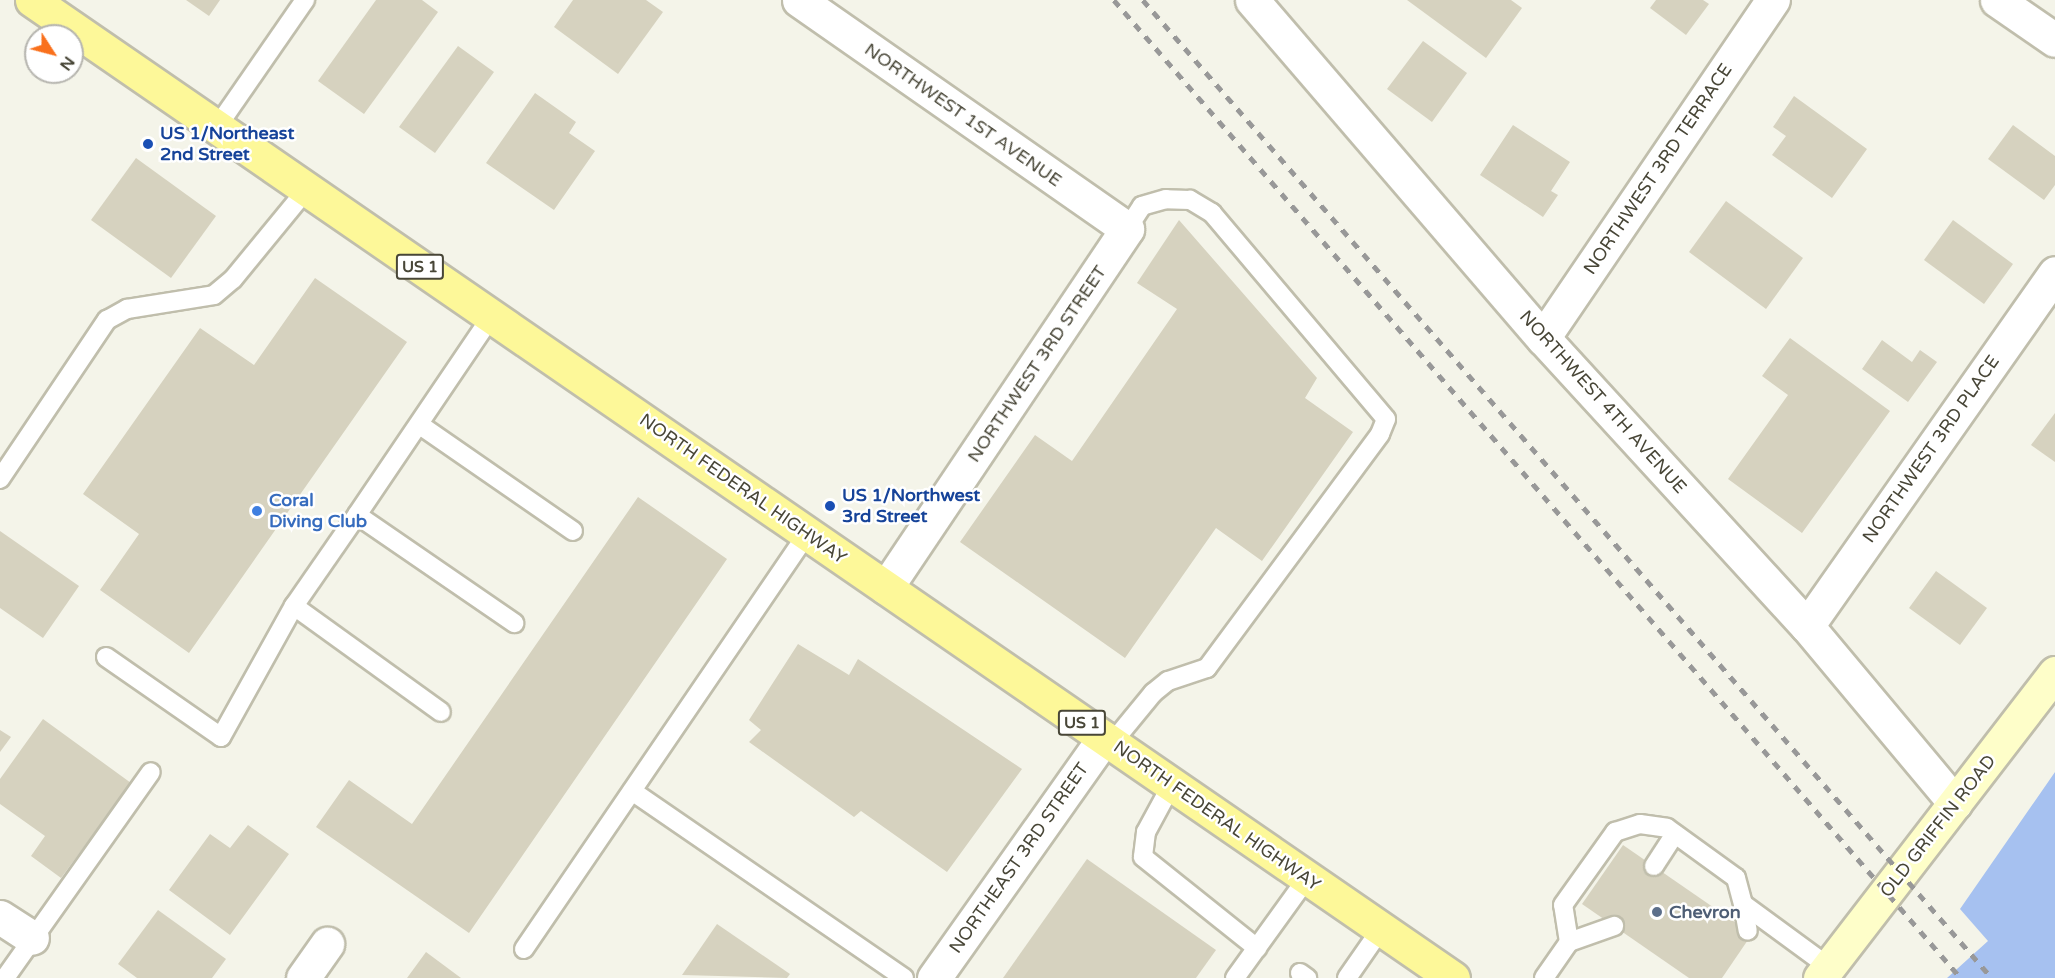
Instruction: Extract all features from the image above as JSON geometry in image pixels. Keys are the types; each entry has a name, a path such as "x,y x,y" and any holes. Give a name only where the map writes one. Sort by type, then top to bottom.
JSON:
{"main road":[{"name":"NORTH FEDERAL HIGHWAY","path":"32,0 1449,977"}],"street":[{"name":"NORTHWEST 1ST AVENUE","path":"799,0 1127,229"},
{"name":"NORTHWEST 3RD TERRACE","path":"1543,338 1773,0"},
{"path":"1996,0 2055,40"},
{"name":"NORTHWEST 4TH AVENUE","path":"1267,7 1543,338 1807,626 1955,803"},
{"name":"NORTHWEST 3RD STREET","path":"886,588 1127,229"},
{"name":"NORTHWEST 3RD PLACE","path":"1807,626 2055,273"},
{"name":"OLD GRIFFIN ROAD","path":"1825,972 2055,673"},
{"name":"NORTHEAST 3RD STREET","path":"934,978 1108,740"},
{"path":"0,917 32,938"},
{"path":"303,978 327,944"}],"lane":[{"path":"217,127 304,0"},
{"path":"0,479 107,320 127,309 214,295 233,279 307,189"},
{"path":"1108,740 1145,699 1160,687 1207,668 1380,434 1386,419 1212,213 1190,200 1166,199 1142,206 1127,229"},
{"path":"106,657 221,737 294,606 420,425 491,317"},
{"path":"420,425 573,531"},
{"path":"357,515 514,623"},
{"path":"524,949 807,534"},
{"path":"294,606 441,712"},
{"path":"5,978 151,772"},
{"path":"1172,784 1146,832 1143,857 1257,948"},
{"path":"632,791 904,978"},
{"path":"1569,942 1563,905 1615,832 1640,824 1667,828 1736,878 1748,932"},
{"path":"1654,866 1676,834"},
{"path":"1235,978 1307,878"},
{"path":"1743,904 1825,972"},
{"path":"1732,921 1743,904"},
{"path":"1544,978 1569,942 1614,926"},
{"path":"1347,978 1382,929"}],"water":[{"path":"2055,772 2055,978 1947,978 1988,941 1960,909"}],"building":[{"path":"186,0 220,0 209,16"},
{"path":"376,0 422,0 438,12 364,114 318,81"},
{"path":"573,0 646,0 663,12 618,74 554,27"},
{"path":"1407,0 1511,0 1522,8 1486,58"},
{"path":"1656,0 1703,0 1709,4 1686,35 1650,8"},
{"path":"1423,41 1467,73 1432,122 1387,89"},
{"path":"458,46 494,72 435,153 399,127"},
{"path":"535,93 576,122 569,133 595,151 554,210 486,163"},
{"path":"1794,96 1867,149 1832,198 1772,155 1786,136 1773,127"},
{"path":"1513,125 1570,162 1551,191 1558,195 1543,217 1480,175"},
{"path":"2013,125 2055,156 2055,185 2044,200 1988,159"},
{"path":"136,158 216,216 171,278 91,220"},
{"path":"1726,201 1803,258 1766,309 1689,252"},
{"path":"1179,220 1317,378 1305,398 1353,432 1262,561 1216,528 1125,658 960,542 1035,435 1072,461 1177,309 1137,283"},
{"path":"1953,220 2013,264 1984,304 1924,260"},
{"path":"315,278 407,342 189,653 100,590 139,534 83,494 200,328 254,365"},
{"path":"1790,338 1890,411 1802,533 1728,479 1788,395 1762,376"},
{"path":"1882,340 1912,362 1920,350 1937,362 1908,402 1862,369"},
{"path":"2055,413 2055,462 2031,445"},
{"path":"638,497 727,559 469,933 316,827 349,780 412,824"},
{"path":"0,531 79,586 43,638 0,608"},
{"path":"1936,571 1987,608 1960,645 1909,608"},
{"path":"798,644 849,675 858,659 1022,769 947,872 861,811 854,817 749,742 761,730 749,720"},
{"path":"43,719 131,783 61,878 31,856 45,836 0,804 0,779"},
{"path":"0,730 11,737 0,752"},
{"path":"248,825 289,854 230,935 169,890 210,834 230,848"},
{"name":"Chevron","path":"1623,845 1752,934 1722,978 1689,978 1582,904"},
{"path":"1087,859 1216,950 1196,978 1003,978"},
{"path":"158,910 226,959 212,978 137,978 118,964"},
{"path":"717,924 790,974 787,978 682,975"},
{"path":"426,952 461,978 407,978"}],"railway":[{"path":"1114,0 1961,978"},
{"path":"1143,0 1992,978"}],"place":[{"name":"US 1/Northeast 2nd Street","path":"148,144"},
{"name":"US 1/Northwest 3rd Street","path":"830,506"},
{"name":"Coral Diving Club","path":"257,511"},
{"name":"Chevron","path":"1657,912"}]}
